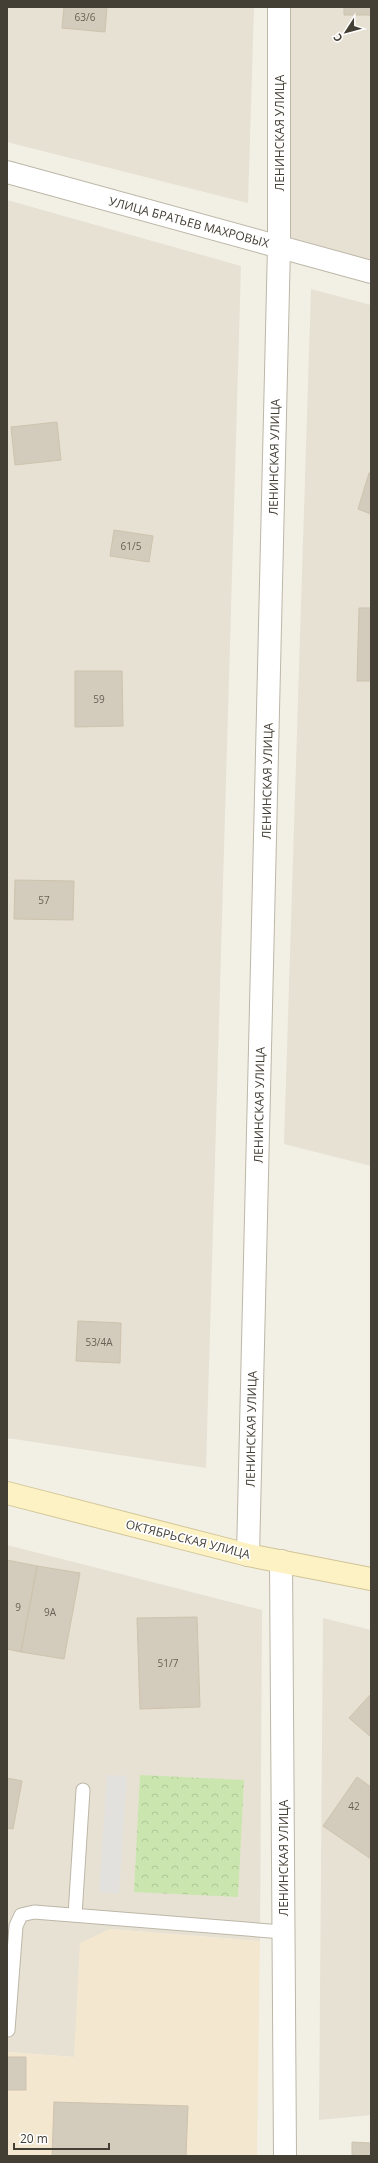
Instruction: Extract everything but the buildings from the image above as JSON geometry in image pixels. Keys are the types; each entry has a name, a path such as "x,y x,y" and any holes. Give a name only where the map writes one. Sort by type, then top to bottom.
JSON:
{"main road":[{"name":"ОКТЯБРЬСКАЯ УЛИЦА","path":"7,1493 248,1555 371,1579"}],"street":[{"name":"ЛЕНИНСКАЯ УЛИЦА","path":"248,1555 279,246 279,7"},
{"name":"УЛИЦА БРАТЬЕВ МАХРОВЫХ","path":"7,172 371,272"},
{"name":"ЛЕНИНСКАЯ УЛИЦА","path":"281,1561 285,2156"}],"lane":[{"path":"75,1915 83,1790"},
{"path":"8,2030 16,1926 22,1915 34,1912 283,1932"}],"shaded area":[{"path":"7,7 254,7 248,203 7,142"},
{"path":"289,7 371,7 371,260 287,237"},
{"path":"7,200 241,266 206,1468 7,1438"},
{"path":"311,289 371,305 371,1166 284,1144"},
{"path":"7,1545 262,1610 260,1941 110,1929 74,2057 7,2052"},
{"path":"323,1618 371,1630 371,2115 319,2120"},
{"path":"107,1775 127,1776 119,1894 99,1892"},
{"path":"110,1929 260,1941 257,2156 7,2156 7,2052 74,2057 80,1943"}],"green space":[{"path":"140,1775 244,1780 238,1897 134,1892"}]}
